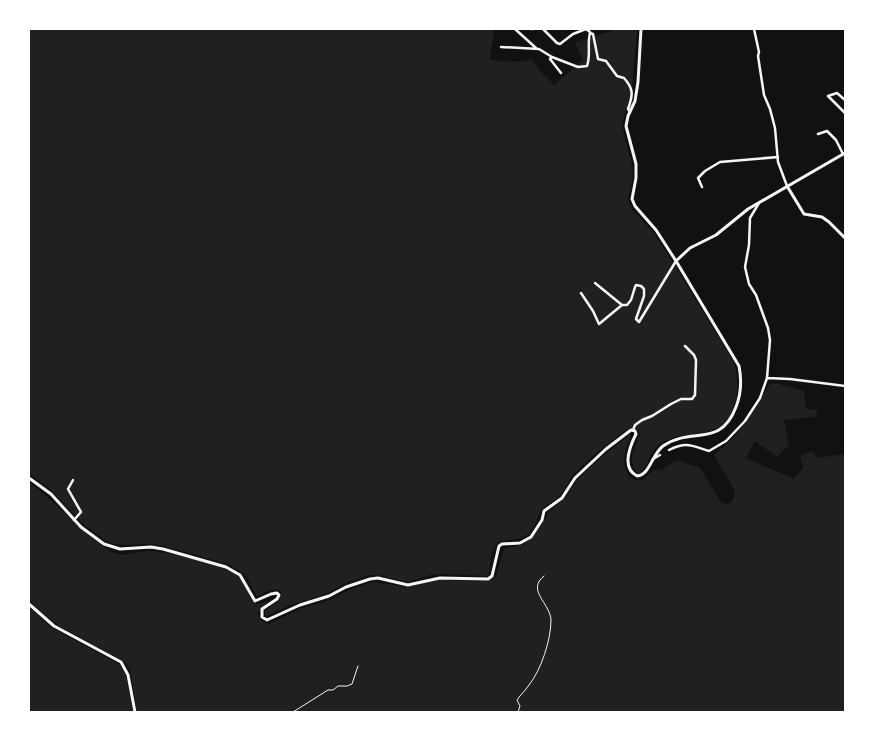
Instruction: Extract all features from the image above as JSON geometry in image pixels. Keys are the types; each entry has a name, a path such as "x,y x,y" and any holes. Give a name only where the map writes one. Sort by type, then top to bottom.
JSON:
{"street":[{"path":"515,29 536,48 552,57 578,67 587,66 590,33"},
{"path":"543,29 560,44 579,31 586,29 593,34 598,59 606,61 618,76 624,78 632,86 632,99 628,109 630,112"},
{"path":"633,430 636,434 629,449 628,464 632,473 636,476 643,474 658,450 667,444 683,438 714,433 724,428 732,417 741,388 741,374 735,358 656,230 635,206 632,199 636,178 636,164 626,126 635,101 638,82 641,29"},
{"path":"754,29 764,95 775,128 778,157 787,186 804,214 822,217 845,238"},
{"path":"501,47 536,48"},
{"path":"552,57 550,59 561,72"},
{"path":"845,100 837,93 828,96 845,113"},
{"path":"595,283 622,305 627,306 636,285 643,287 644,296 636,317 636,320 639,322 676,261 690,248 716,235 748,209 844,153 836,140 827,131 818,134"},
{"path":"702,187 698,178 705,171 720,162 778,157"},
{"path":"669,450 687,444 709,451 726,441 753,410 760,398 767,378 770,340 768,328 756,295 749,284 745,267 749,244 750,218 760,202"},
{"path":"580,293 593,311 599,324 622,305"},
{"path":"29,478 51,494 74,520 100,542 112,547 133,549 151,547 163,549 226,567 244,579 253,599 256,600 274,592 277,593 279,595 277,599 262,609 262,617 267,620 300,605 329,596 346,587 370,579 378,578 408,585 431,578 488,579 490,578 499,546 502,544 520,543 531,536 542,520 544,511 562,498 575,478 606,449 633,430 635,425 642,420 677,401 685,398 692,399 695,396 696,360 694,355 685,346"},
{"path":"767,378 845,386"},
{"path":"652,458 654,459 660,455"},
{"path":"73,480 68,489 81,512 74,520"},
{"path":"29,604 54,626 121,662 128,676 135,712"}],"path":[{"path":"518,712 520,706 517,700 521,693 529,686 544,658 551,621 546,604 538,595 537,587 539,580 544,576"},
{"path":"293,712 328,690 352,684 358,666"}],"shaded area":[{"path":"29,29 497,29 494,31 490,59 511,62 532,59 541,72 554,85 583,60 575,43 616,29 637,29 631,100 624,115 622,127 632,165 633,178 628,199 632,209 653,232 732,359 737,378 736,399 733,409 722,425 713,430 677,437 660,444 639,473 635,471 632,454 639,431 633,427 620,434 575,473 561,494 541,510 533,528 528,534 520,538 503,541 496,545 487,576 440,574 408,582 378,575 369,575 344,584 328,593 290,605 268,616 265,615 265,610 279,601 282,594 279,590 270,590 257,597 243,573 228,564 164,546 152,544 120,545 106,541 83,524 48,487 29,474"},
{"path":"775,383 804,391 806,409 817,410 816,417 784,420 789,445 777,457 755,441 746,458 794,479 803,468 800,456 813,451 817,458 845,454 845,712 137,712 130,670 125,662 59,626 41,612 29,599 29,482 113,553 158,552 182,556 232,572 238,576 256,604 268,601 257,613 263,622 269,624 302,608 324,602 372,582 406,587 440,580 487,581 493,579 496,576 504,549 522,545 533,537 548,513 568,495 576,481 630,434 624,463 630,477 641,481 654,470 661,470 677,460 700,468 721,502 726,504 732,502 735,491 714,455 739,431 770,384"},
{"path":"29,607 47,624 61,633 119,664 126,676 133,712 29,712"}]}
